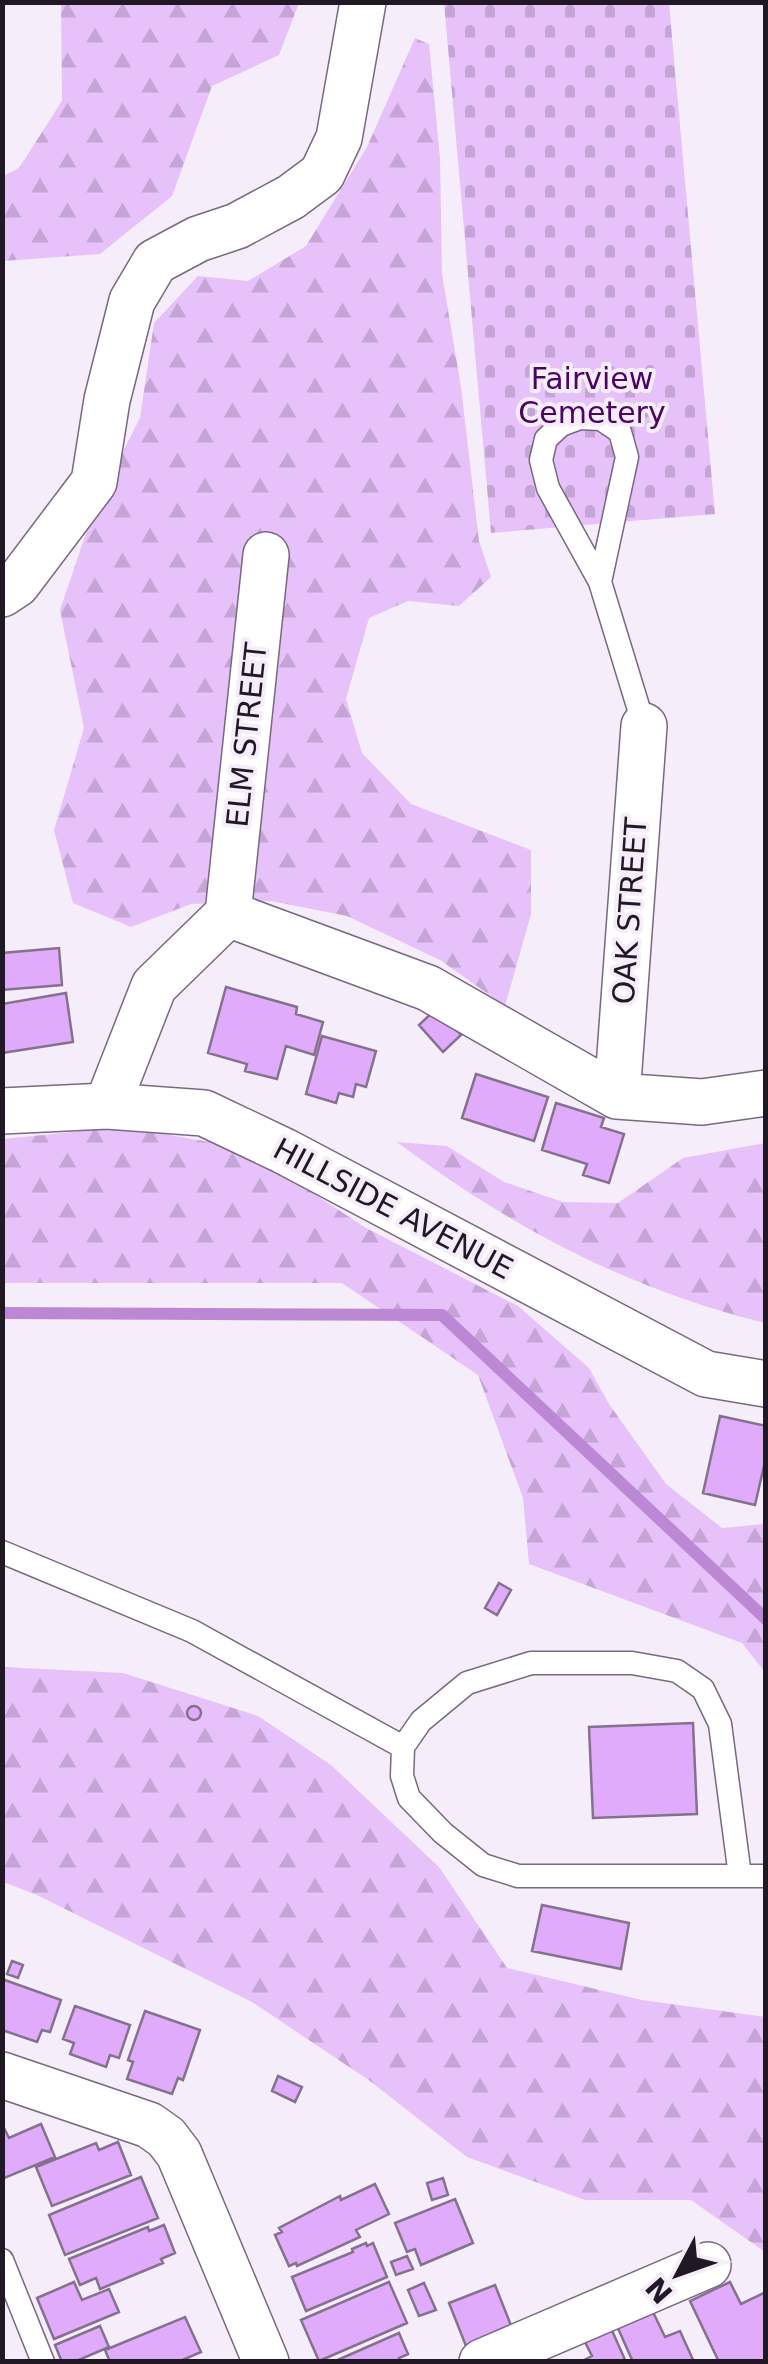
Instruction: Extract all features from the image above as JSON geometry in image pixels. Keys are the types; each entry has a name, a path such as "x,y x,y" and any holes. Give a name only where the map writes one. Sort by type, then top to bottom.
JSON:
{"street":[{"path":"2,594 17,584 94,482 108,400 132,300 155,262 198,239 237,226 291,197 322,174 339,138 363,2"},
{"name":"ELM STREET","path":"228,914 266,555"},
{"name":"OAK STREET","path":"617,1096 644,726"},
{"path":"108,1106 154,986 228,914 428,988 617,1096 702,1102 766,1093"},
{"name":"HILLSIDE AVENUE","path":"2,1112 108,1106 204,1113 284,1151 706,1374 766,1384"},
{"path":"2,2074 149,2125 166,2137 179,2154 266,2362"},
{"path":"482,2362 708,2265"}],"lane":[{"path":"600,582 626,457 620,432 601,419 580,418 560,424 546,439 540,460 548,488 600,582 644,726"},
{"path":"2,1552 192,1631 403,1747"},
{"path":"740,1876 720,1724 703,1689 677,1672 632,1663 531,1662 467,1682 421,1721 403,1747 402,1776 409,1798 442,1832 483,1865 518,1876 740,1876 766,1876"},
{"path":"2,2260 43,2362"}],"green space":[{"path":"61,3 299,3 279,55 212,86 172,196 100,254 3,261 3,176 19,168 62,101"},
{"name":"Fairview Cemetery","path":"444,3 669,3 715,514 491,533"},
{"path":"415,38 429,44 440,158 442,274 461,387 479,541 491,577 459,606 408,601 369,618 346,699 362,753 411,804 531,850 531,914 505,1006 440,960 347,916 271,901 191,904 131,927 73,903 54,830 84,728 60,610 96,504 140,418 154,323 198,276 248,281 306,246 367,147"},
{"path":"123,1127 244,1148 366,1228 518,1306 589,1368 609,1404 666,1484 722,1528 765,1524 765,1672 742,1643 529,1564 523,1498 478,1375 342,1283 3,1283 3,1139"},
{"path":"397,1142 447,1146 504,1182 563,1202 618,1203 683,1158 765,1143 765,1323 665,1292 572,1252 483,1202"},
{"path":"2,1667 123,1673 258,1716 331,1765 439,1867 507,1968 642,2000 765,2017 765,2252 691,2200 585,2200 467,2157 370,2081 252,2002 37,1895 3,1882"}],"building":[{"path":"59,948 62,985 2,990 2,953"},
{"path":"226,987 297,1007 296,1014 323,1022 314,1055 286,1046 277,1079 245,1071 247,1064 208,1053"},
{"path":"66,993 73,1042 2,1053 2,1004"},
{"path":"437,1008 461,1035 443,1052 419,1025"},
{"path":"322,1036 376,1051 366,1087 356,1084 353,1097 339,1093 336,1103 306,1094"},
{"path":"476,1074 548,1097 534,1141 462,1118"},
{"path":"556,1103 604,1118 601,1127 624,1134 609,1183 583,1175 587,1164 542,1150"},
{"path":"720,1416 766,1426 766,1457 755,1505 703,1493"},
{"path":"499,1583 511,1590 497,1615 485,1608"},
{"path":"194,1706 201,1713 194,1720 187,1713"},
{"path":"693,1723 697,1814 593,1818 589,1727"},
{"path":"542,1905 629,1923 621,1969 532,1951"},
{"path":"12,1961 23,1965 18,1978 7,1974"},
{"path":"2,1979 61,2000 50,2032 42,2030 37,2042 2,2030"},
{"path":"75,2006 130,2025 119,2058 110,2055 106,2067 70,2054 74,2043 63,2039"},
{"path":"145,2011 200,2030 183,2080 178,2078 172,2094 127,2079 133,2062 128,2060"},
{"path":"278,2076 302,2087 295,2102 272,2091"},
{"path":"2,2124 9,2138 41,2124 55,2157 2,2179"},
{"path":"118,2142 131,2175 52,2206 36,2167 96,2143 99,2150"},
{"path":"141,2177 158,2218 65,2255 49,2215"},
{"path":"443,2178 448,2195 432,2200 427,2183"},
{"path":"375,2184 389,2214 356,2230 360,2237 297,2266 289,2266 275,2235 282,2232 279,2228 340,2196 341,2200"},
{"path":"455,2199 473,2243 421,2265 415,2249 407,2252 395,2223"},
{"path":"164,2225 175,2253 161,2259 163,2263 100,2289 96,2278 80,2285 69,2259 148,2227 149,2231"},
{"path":"373,2243 387,2277 306,2311 292,2277"},
{"path":"407,2256 413,2269 396,2275 391,2262"},
{"path":"74,2282 82,2300 109,2289 119,2312 54,2339 37,2298"},
{"path":"389,2282 407,2323 319,2361 301,2320"},
{"path":"730,2282 741,2304 766,2292 766,2362 719,2362 690,2301"},
{"path":"424,2283 436,2310 419,2316 408,2290"},
{"path":"495,2285 512,2328 466,2346 449,2303"},
{"path":"652,2310 665,2337 680,2331 694,2362 633,2362 617,2326"},
{"path":"185,2317 201,2352 178,2362 110,2362 105,2350"},
{"path":"100,2326 109,2347 74,2362 62,2362 55,2345"},
{"path":"610,2326 626,2362 580,2362 592,2356 583,2338"},
{"path":"399,2333 408,2354 399,2358 401,2362 333,2362"}],"waterway":[{"path":"2,1313 442,1315 766,1619"}]}
